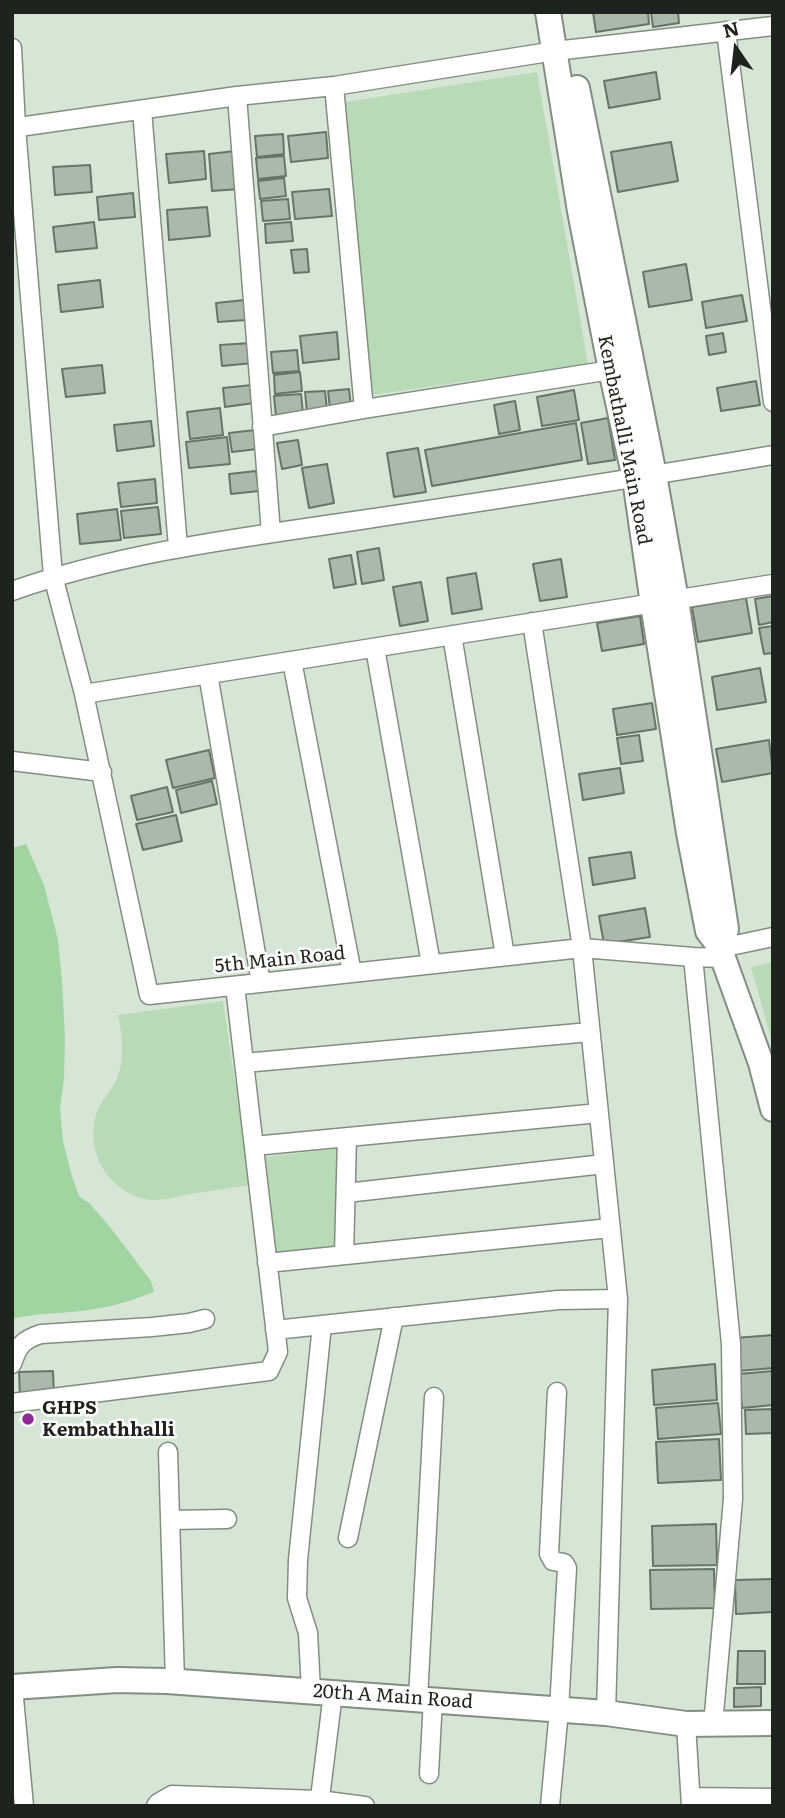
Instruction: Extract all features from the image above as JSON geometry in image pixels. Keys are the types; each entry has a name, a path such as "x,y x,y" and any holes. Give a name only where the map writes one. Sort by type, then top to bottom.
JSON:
{"street":[{"name":"Kembathalli Main Road","path":"548,12 562,50 628,349 664,602 689,833 708,931 722,953 761,1063 773,1109"},
{"name":"Kembathalli Main Road","path":"564,12 562,50 580,211 611,370 645,477"},
{"path":"14,128 237,96 334,86 562,50 773,26"},
{"path":"726,31 773,402"},
{"name":"5th Main Road","path":"12,48 14,128 53,576 102,772 149,995 582,948 693,957 722,953 773,937"},
{"path":"334,86 364,409"},
{"path":"237,96 271,533"},
{"path":"142,110 178,547"},
{"path":"261,426 611,370"},
{"path":"12,591 53,576 178,547 645,477 773,455"},
{"path":"84,694 773,584"},
{"path":"532,622 582,948 618,1299 606,1713"},
{"path":"452,635 505,956"},
{"path":"375,648 431,964"},
{"path":"292,661 352,973"},
{"path":"208,674 261,983"},
{"path":"12,761 102,772"},
{"path":"693,957 731,1344 733,1499 713,1725"},
{"path":"12,1403 269,1371 278,1352 235,986"},
{"path":"244,1063 590,1032"},
{"path":"254,1146 599,1113"},
{"path":"344,1255 347,1137"},
{"path":"346,1193 604,1164"},
{"path":"267,1263 610,1228"},
{"path":"275,1330 558,1300 618,1299"},
{"path":"348,1538 394,1317"},
{"path":"12,1364 17,1349 29,1338 41,1334 152,1327 205,1319"},
{"path":"319,1803 322,1692 297,1598 298,1560 322,1325"},
{"path":"550,1806 559,1710 567,1568 564,1563 553,1561 550,1557 557,1392"},
{"path":"429,1774 425,1699 434,1397"},
{"path":"168,1452 175,1681"},
{"path":"170,1520 227,1519"},
{"name":"20th A Main Road","path":"13,1687 117,1680 175,1681 606,1713 686,1724 773,1723"},
{"path":"13,1687 19,1801"},
{"path":"686,1724 691,1802 773,1798"},
{"path":"156,1806 172,1794 365,1806"}],"shaded area":[{"path":"537,72 588,364 372,395 346,102"},
{"path":"26,844 44,885 58,940 65,1036 60,1108 63,1141 71,1173 79,1196 90,1204 110,1227 151,1281 154,1292 102,1308 12,1319 12,848"},
{"path":"773,962 773,1045 751,967"},
{"path":"223,1001 250,1185 159,1200 131,1194 117,1185 106,1173 99,1161 94,1141 97,1111 120,1071 122,1043 118,1015"},
{"path":"344,1148 338,1250 275,1257 264,1157"}],"building":[{"path":"593,12 648,12 649,24 596,32"},
{"path":"651,12 678,12 679,23 653,27"},
{"path":"656,72 660,99 609,108 604,81"},
{"path":"326,132 328,158 291,162 288,136"},
{"path":"283,134 284,154 257,157 255,136"},
{"path":"671,142 678,181 618,192 611,152"},
{"path":"204,151 206,179 169,183 166,154"},
{"path":"235,151 239,189 212,191 209,154"},
{"path":"284,156 286,176 258,179 256,158"},
{"path":"90,165 92,192 55,195 53,167"},
{"path":"284,178 286,196 260,199 258,181"},
{"path":"329,189 332,216 295,219 292,192"},
{"path":"133,193 135,217 99,220 97,197"},
{"path":"288,199 290,219 263,221 261,201"},
{"path":"207,207 210,236 169,240 167,210"},
{"path":"94,222 97,248 56,252 53,227"},
{"path":"291,222 293,241 266,243 265,224"},
{"path":"307,249 309,272 294,273 291,250"},
{"path":"686,264 692,300 649,307 643,272"},
{"path":"100,280 103,307 61,312 58,285"},
{"path":"742,295 747,321 706,328 702,302"},
{"path":"245,300 246,320 218,322 216,303"},
{"path":"337,332 339,359 303,363 300,336"},
{"path":"723,333 726,352 709,355 706,336"},
{"path":"251,343 253,363 222,366 220,345"},
{"path":"297,350 299,371 273,373 271,352"},
{"path":"102,365 105,393 66,397 62,369"},
{"path":"300,372 302,391 275,394 274,375"},
{"path":"756,381 760,405 721,411 717,388"},
{"path":"252,385 254,403 225,407 223,388"},
{"path":"349,389 351,407 330,409 328,391"},
{"path":"574,390 579,420 542,426 537,397"},
{"path":"325,391 327,410 307,412 305,392"},
{"path":"301,394 303,413 276,416 274,396"},
{"path":"515,401 520,430 499,434 494,405"},
{"path":"220,408 223,435 190,439 187,412"},
{"path":"608,418 615,460 588,464 581,423"},
{"path":"151,421 154,446 117,451 114,425"},
{"path":"576,423 582,460 432,486 425,450"},
{"path":"255,430 257,449 232,452 229,433"},
{"path":"227,437 230,464 189,468 186,442"},
{"path":"298,440 302,465 282,469 277,443"},
{"path":"418,448 426,492 394,497 387,453"},
{"path":"327,464 334,503 309,508 302,468"},
{"path":"256,471 259,491 231,494 229,474"},
{"path":"155,479 157,503 121,507 118,483"},
{"path":"158,507 161,534 124,538 121,511"},
{"path":"117,509 121,540 80,544 77,514"},
{"path":"379,548 384,580 362,584 357,552"},
{"path":"351,555 356,584 334,588 329,559"},
{"path":"561,559 567,597 540,601 533,564"},
{"path":"476,573 482,609 452,614 447,578"},
{"path":"421,582 428,621 400,626 393,587"},
{"path":"773,596 773,622 759,625 755,599"},
{"path":"746,598 752,633 698,642 692,607"},
{"path":"640,616 644,644 602,651 597,623"},
{"path":"773,626 773,653 764,654 759,628"},
{"path":"760,668 766,702 717,710 712,677"},
{"path":"652,703 656,729 617,735 613,709"},
{"path":"639,735 643,761 621,764 617,738"},
{"path":"769,740 773,773 722,782 716,749"},
{"path":"209,750 215,778 173,788 166,760"},
{"path":"620,768 624,793 583,800 579,774"},
{"path":"212,781 217,804 181,813 176,790"},
{"path":"167,787 173,812 137,820 131,796"},
{"path":"176,815 182,841 143,850 136,824"},
{"path":"631,852 635,878 593,885 589,858"},
{"path":"645,908 650,937 604,944 599,916"},
{"path":"773,1335 773,1368 738,1371 735,1338"},
{"path":"715,1364 717,1400 654,1405 652,1370"},
{"path":"53,1371 54,1397 20,1398 19,1372"},
{"path":"773,1371 773,1405 742,1408 739,1374"},
{"path":"718,1403 721,1434 658,1439 656,1408"},
{"path":"773,1409 773,1433 746,1434 745,1410"},
{"path":"719,1439 721,1480 658,1483 656,1442"},
{"path":"716,1524 717,1565 653,1566 652,1526"},
{"path":"714,1569 715,1608 651,1609 650,1570"},
{"path":"773,1579 773,1612 736,1614 735,1580"},
{"path":"738,1651 765,1651 765,1684 737,1684"},
{"path":"761,1687 761,1706 734,1707 734,1688"}],"place":[{"name":"GHPS Kembathhalli","path":"28,1419"}]}
